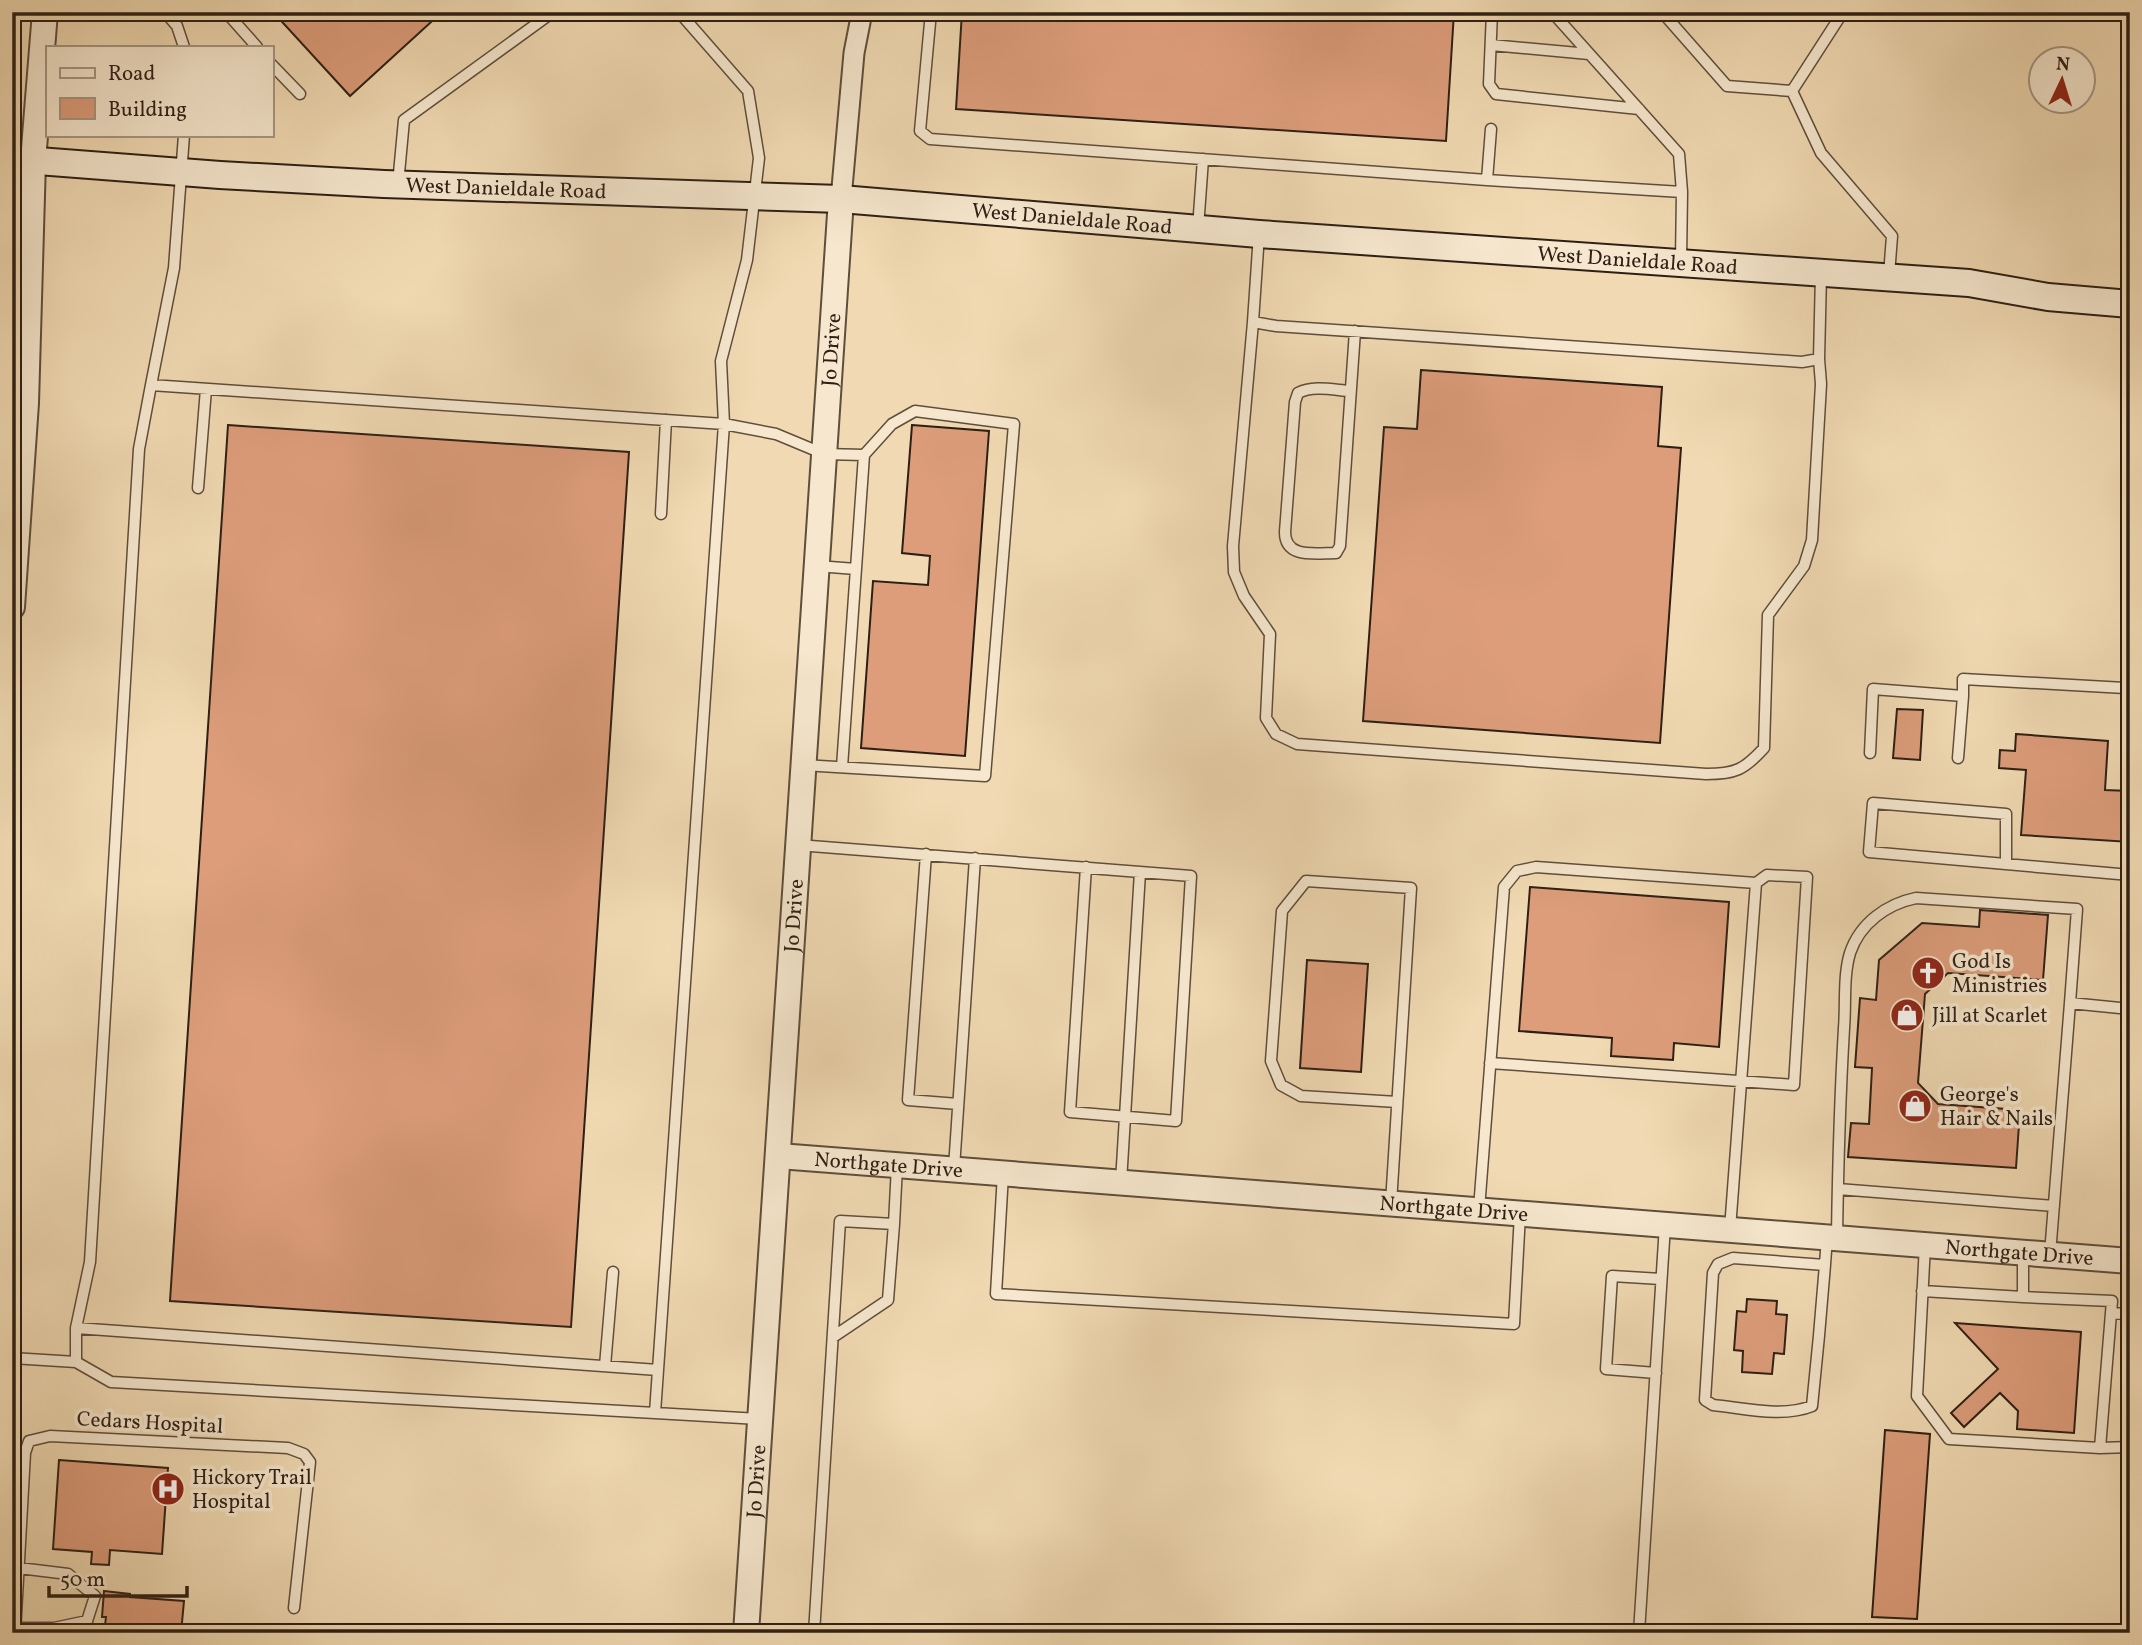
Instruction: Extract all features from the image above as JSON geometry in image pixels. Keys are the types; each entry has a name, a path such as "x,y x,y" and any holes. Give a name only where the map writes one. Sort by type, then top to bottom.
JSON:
{"main road":[{"name":"West Danieldale Road","path":"23,160 398,184 841,199 1259,234 1889,277 1969,284 2048,298 2130,304"}],"street":[{"path":"12,607 26,403 23,160 45,12"},
{"path":"841,199 854,53 862,12"},
{"name":"Jo Drive","path":"746,1633 841,199"},
{"name":"Northgate Drive","path":"779,1156 2130,1261"}],"lane":[{"path":"165,12 177,26 184,46"},
{"path":"226,12 256,46"},
{"path":"398,184 404,120 553,12"},
{"path":"655,1413 724,424 721,361 747,260 759,158 748,91 679,12"},
{"path":"931,12 928,21 920,131 930,139 1682,192"},
{"path":"1492,12 1489,83 1496,94 1639,109"},
{"path":"1552,12 1679,154 1682,192 1681,263"},
{"path":"1662,12 1727,86 1792,91"},
{"path":"1792,91 1843,12"},
{"path":"1491,45 1589,54"},
{"path":"273,66 300,94"},
{"path":"1792,91 1821,153 1892,236 1889,277"},
{"path":"1487,180 1490,129"},
{"path":"76,1362 76,1328 90,1262 139,449 174,268 184,136"},
{"path":"1198,228 1203,159"},
{"path":"1259,234 1233,546 1234,572 1244,596 1270,634 1266,718 1276,734 1297,744 1692,773 1728,774 1748,765 1764,748 1768,615 1804,566 1812,540 1821,384 1821,272"},
{"path":"1252,322 1802,362 1819,359"},
{"path":"1350,391 1317,388 1298,393 1295,402 1285,531 1288,548 1296,551 1336,554 1339,546 1350,391 1354,331"},
{"path":"151,385 724,424 776,434 824,454 864,455"},
{"path":"198,488 206,389"},
{"path":"803,765 985,776 1014,424 915,411 892,424 864,455 842,767"},
{"path":"661,514 666,420"},
{"path":"816,566 856,569"},
{"path":"1958,758 1963,679 2126,688 2130,692"},
{"path":"1870,753 1873,689 1963,696"},
{"path":"2006,864 2006,814 1873,803 1869,852 2130,875"},
{"path":"797,845 975,858 1086,867 1191,876 1176,1121 1070,1112 1086,867"},
{"path":"926,855 908,1100 958,1104"},
{"path":"953,1170 975,858"},
{"path":"1479,1210 1490,1063 1504,887 1517,871 1536,867 1756,883 1767,875 1807,877 1794,1085 1490,1063"},
{"path":"1121,1183 1140,872"},
{"path":"1391,1203 1410,888 1306,881 1282,912 1271,1060 1281,1084 1301,1096 1397,1102"},
{"path":"1730,1229 1756,883"},
{"path":"1825,1265 1733,1258 1718,1264 1713,1273 1706,1400 1713,1405 1778,1411 1801,1410 1812,1406 1825,1265 1832,1237 1838,1189 1840,1089 1850,954 1858,938 1881,911 1916,898 2077,909 2050,1254"},
{"path":"2070,1003 2130,1009"},
{"path":"833,1337 888,1300 897,1166"},
{"path":"1003,1174 996,1293 1514,1324 1520,1213"},
{"path":"1838,1189 2054,1206"},
{"path":"814,1633 840,1221 894,1224"},
{"path":"1639,1633 1665,1224"},
{"path":"1924,1244 1917,1396 1949,1438 2100,1448 2130,1447"},
{"path":"2022,1297 2023,1252"},
{"path":"605,1366 613,1272"},
{"path":"1656,1373 1605,1369 1612,1276 1661,1279"},
{"path":"1922,1291 2112,1301 2100,1448"},
{"path":"2111,1313 2130,1314"},
{"path":"76,1328 658,1370"},
{"path":"12,1358 76,1362 111,1382 761,1419"},
{"name":"Cedars Hospital","path":"15,1630 15,1584 19,1568 25,1453 29,1441 50,1436 289,1448 304,1454 310,1461 294,1608"},
{"path":"15,1630 54,1628 88,1620 95,1596 68,1574 19,1568"}],"building":[{"path":"273,12 442,12 350,96"},
{"path":"962,12 1454,12 1446,141 956,109"},
{"path":"1421,370 1662,387 1658,446 1681,448 1660,743 1363,721 1384,427 1417,429"},
{"path":"228,425 629,452 571,1327 170,1301"},
{"path":"912,425 989,431 965,756 861,748 873,581 928,585 930,556 902,553"},
{"path":"1897,709 1923,710 1920,760 1893,758"},
{"path":"2016,734 2108,741 2105,790 2130,791 2130,842 2021,835 2026,770 1999,768 2000,750 2015,751"},
{"path":"1530,887 1729,902 1719,1047 1674,1043 1673,1060 1611,1056 1612,1038 1519,1031"},
{"path":"1980,910 2048,915 2043,980 1948,973 1925,994 1918,1083 1938,1104 2020,1110 2016,1168 1848,1157 1851,1123 1869,1124 1872,1068 1855,1067 1860,998 1876,1000 1879,960 1922,923 1979,927"},
{"path":"1307,960 1368,964 1361,1072 1300,1068"},
{"path":"1747,1299 1777,1301 1776,1314 1787,1315 1784,1354 1774,1353 1772,1374 1742,1372 1743,1351 1734,1350 1737,1311 1746,1312"},
{"path":"1955,1323 2081,1332 2074,1433 2017,1429 2018,1411 2000,1393 1964,1427 1951,1413 1998,1369"},
{"path":"1885,1430 1930,1434 1917,1619 1872,1617"},
{"path":"59,1460 168,1468 162,1554 110,1550 109,1565 91,1564 92,1552 53,1549"},
{"path":"104,1591 130,1594 130,1597 184,1601 181,1633 104,1633"}],"place":[{"name":"God Is Ministries","path":"1928,973"},
{"name":"Jill at Scarlet","path":"1907,1015"},
{"name":"George's Hair & Nails","path":"1915,1106"},
{"name":"Hickory Trail Hospital","path":"168,1489"}]}
